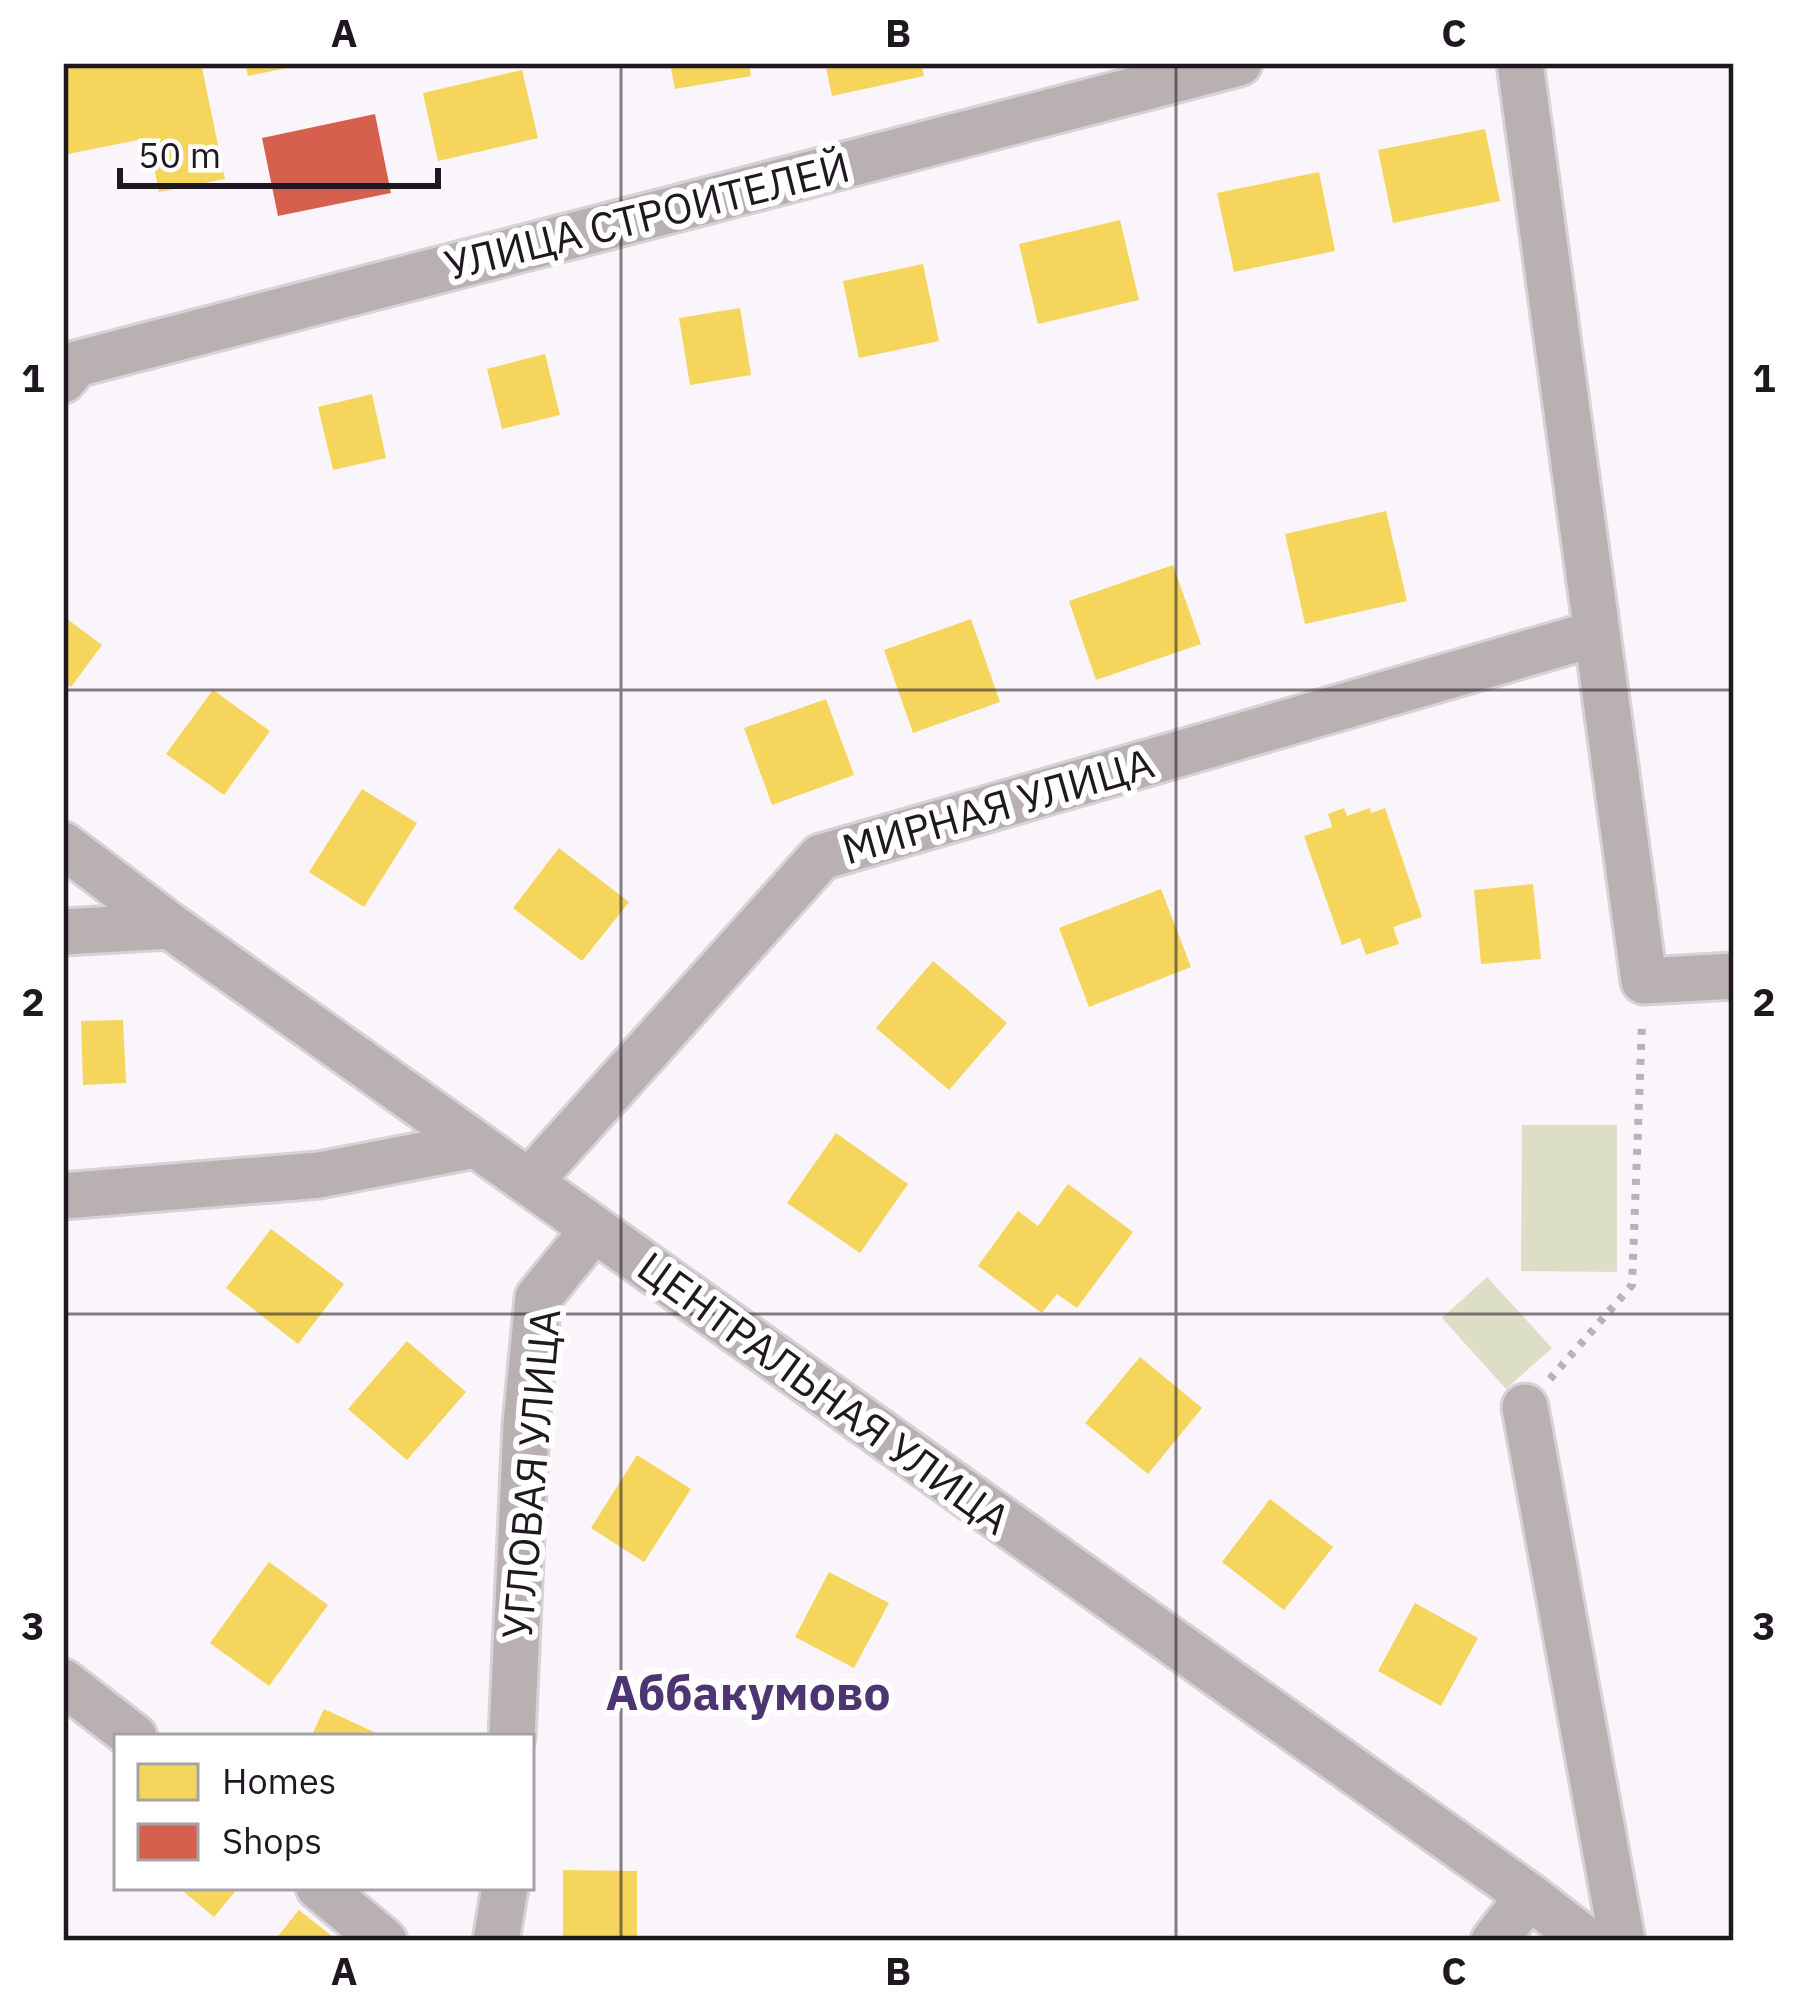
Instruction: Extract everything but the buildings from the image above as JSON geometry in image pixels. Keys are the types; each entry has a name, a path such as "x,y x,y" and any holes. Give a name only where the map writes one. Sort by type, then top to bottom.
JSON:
{"street":[{"name":"УЛИЦА СТРОИТЕЛЕЙ","path":"63,380 76,364 1239,63"},
{"path":"1520,63 1644,981 1734,976"},
{"name":"МИРНАЯ УЛИЦА","path":"529,1182 821,857 1594,634"},
{"name":"ЦЕНТРАЛЬНАЯ УЛИЦА","path":"63,844 170,926 1586,1941"},
{"path":"63,932 170,926"},
{"path":"63,1196 319,1175 475,1144"},
{"name":"УГЛОВАЯ УЛИЦА","path":"512,1734 526,1425 538,1298 594,1229"},
{"path":"1525,1407 1622,1941"},
{"path":"63,1682 130,1734"},
{"path":"323,1890 384,1941"},
{"path":"496,1941 504,1890"},
{"path":"1494,1941 1529,1896"}],"path":[{"path":"1525,1407 1633,1285 1644,981"}],"green space":[{"path":"1522,1125 1617,1125 1617,1272 1521,1271"},
{"path":"1487,1277 1552,1348 1506,1389 1442,1318"}],"district":[{"name":"Аббакумово","path":"748,1693"}]}
